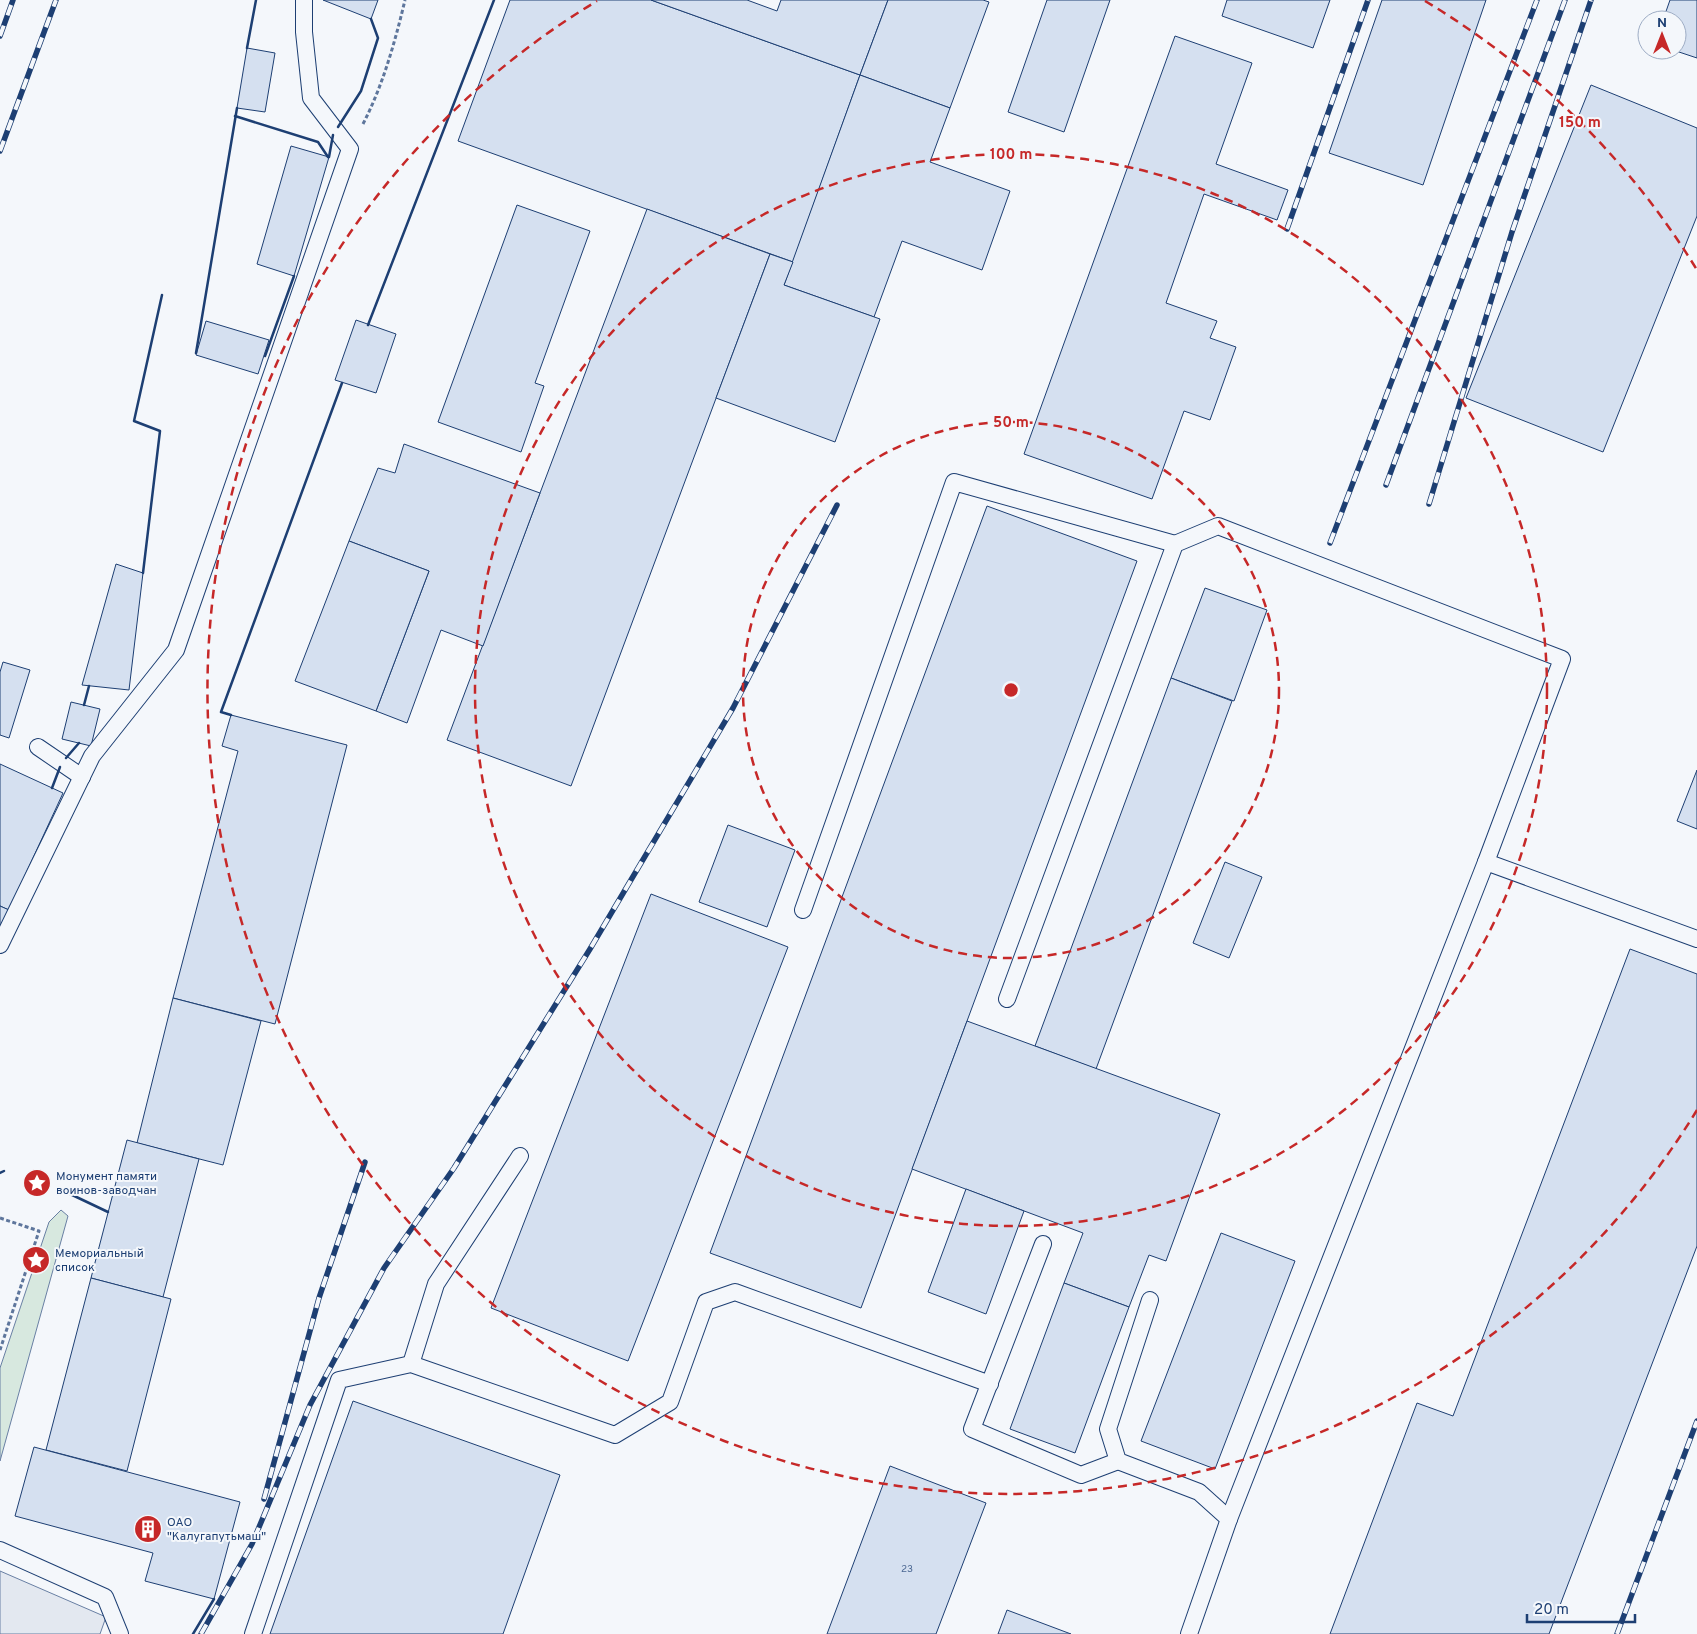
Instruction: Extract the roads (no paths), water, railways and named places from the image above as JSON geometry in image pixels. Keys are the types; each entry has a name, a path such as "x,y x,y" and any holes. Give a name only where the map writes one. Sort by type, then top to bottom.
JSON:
{"lane":[{"path":"0,945 92,756 176,650 350,149 311,98 304,32 304,0"},
{"path":"803,910 954,482 1175,544 1218,526 1562,659 1486,862 1229,1519 1189,1634"},
{"path":"1007,999 1175,544"},
{"path":"38,747 82,777"},
{"path":"1486,862 1697,939"},
{"path":"411,1364 436,1284 520,1156"},
{"path":"1044,1244 972,1429 1081,1475 1118,1461 1198,1492 1229,1519"},
{"path":"253,1634 338,1380 411,1364 615,1435 670,1402 706,1302 735,1292 990,1384"},
{"path":"1118,1461 1108,1429 1150,1300"},
{"path":"0,1550 105,1597 120,1634"}],"railway":[{"path":"0,36 13,0"},
{"path":"0,151 56,0"},
{"path":"1287,229 1368,0"},
{"path":"1330,543 1537,0"},
{"path":"1386,485 1565,0"},
{"path":"1429,504 1512,232 1591,0"},
{"path":"201,1634 252,1544 310,1405 384,1268 454,1168 590,949 733,708 837,505"},
{"path":"264,1499 319,1298 365,1162"},
{"path":"1617,1634 1697,1421"}],"place":[{"name":"Монумент памяти воинов-заводчан","path":"37,1183"},
{"name":"Мемориальный список","path":"36,1260"},
{"name":"ОАО \"Калугапутьмаш\"","path":"148,1529"}]}
